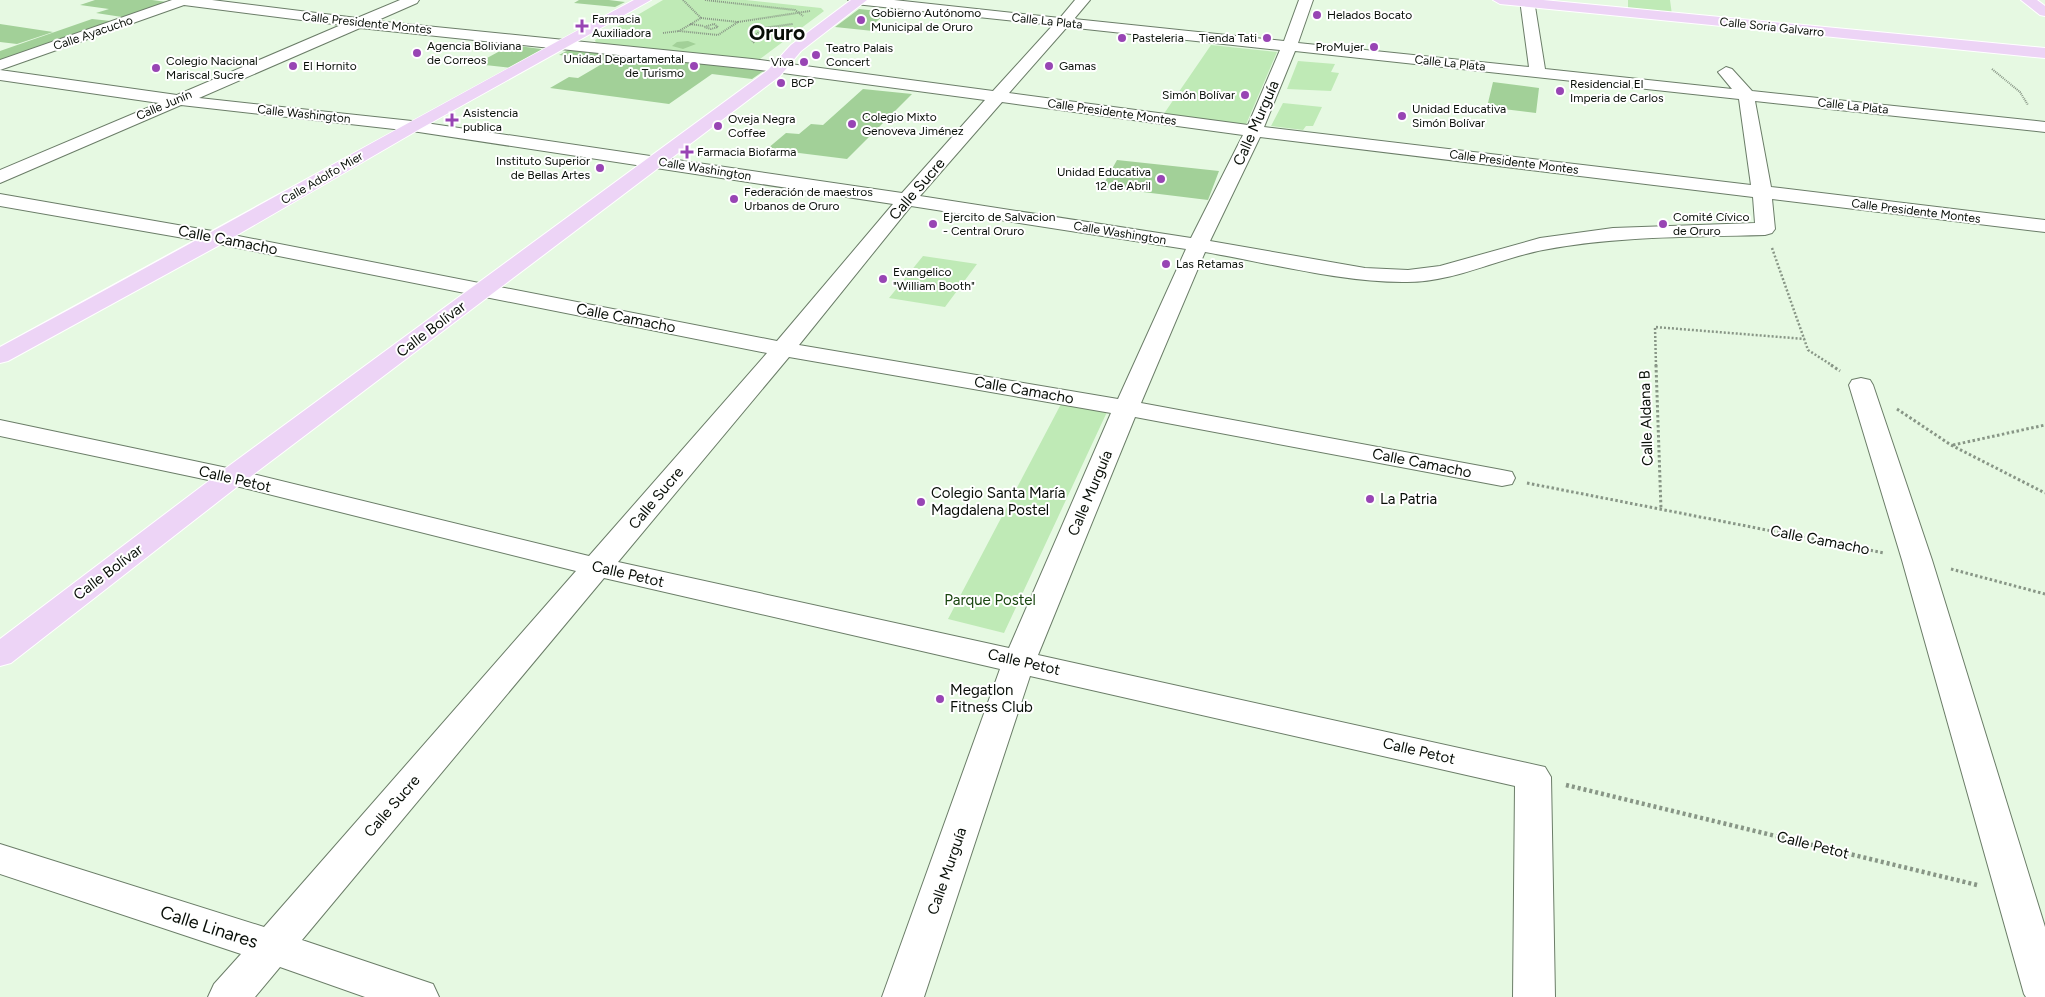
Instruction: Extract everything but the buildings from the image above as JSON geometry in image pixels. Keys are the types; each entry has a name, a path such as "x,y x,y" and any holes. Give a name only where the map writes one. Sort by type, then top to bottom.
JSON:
{"main road":[{"name":"Calle Adolfo Mier","path":"0,356 218,238 412,126 644,0"},
{"name":"Calle Bolívar","path":"0,654 232,477 781,68 796,48 859,0"},
{"name":"Calle Soria Galvarro","path":"1500,0 1527,1 2045,53"},
{"path":"2028,0 2045,12"}],"street":[{"name":"Calle Presidente Montes","path":"179,0 358,23 781,68 1254,130 2045,226"},
{"name":"Calle Ayacucho","path":"0,65 184,0"},
{"name":"Calle Junín","path":"0,176 412,0"},
{"name":"Calle La Plata","path":"855,0 1746,94 2043,130"},
{"name":"Calle Sucre","path":"229,997 783,349 907,199 1083,0"},
{"name":"Calle Murguía","path":"903,997 1019,661 1126,408 1198,245 1254,130 1289,47 1306,0"},
{"path":"1527,1 1538,72"},
{"path":"1726,72 1746,94 1762,193 1765,229"},
{"name":"Calle Washington","path":"0,75 176,100 412,126 654,161 1198,245 1365,274 1408,276 1441,272 1540,244 1613,234 1765,229"},
{"name":"Calle Camacho","path":"0,200 218,238 783,349 1126,408 1502,478"},
{"path":"1861,385 1917,560 2045,994"},
{"name":"Calle Petot","path":"0,428 232,477 597,567 1533,777"},
{"path":"1533,777 1534,997"},
{"name":"Calle Linares","path":"0,859 272,947 418,997"}],"path":[{"path":"683,0 701,18"},
{"path":"705,0 795,10 805,18 800,21"},
{"path":"738,22 718,35 679,31 701,18 738,22 815,10"},
{"path":"690,24 704,26 721,20"},
{"path":"714,24 717,27"},
{"path":"762,47 751,39 758,32 775,25 796,24 789,29"},
{"path":"699,33 706,28 728,28"},
{"path":"1962,46 2020,92 2043,130"},
{"path":"1765,229 1808,350 1951,445 2045,493"},
{"name":"Calle Aldana B","path":"1660,509 1655,327 1805,339"},
{"path":"1951,445 2045,425"},
{"name":"Calle Camacho","path":"1502,478 1917,560 2045,594"},
{"name":"Calle Petot","path":"1533,777 2014,894"}],"green space":[{"path":"663,0 746,0 821,8 824,11 760,59 746,62 596,43 595,40"},
{"path":"1628,0 1670,0 1672,15 1628,10"},
{"path":"1211,45 1277,52 1244,129 1161,118"},
{"path":"1298,61 1335,64 1331,72 1339,73 1331,91 1287,89"},
{"path":"1283,103 1322,107 1313,126 1306,126 1303,130 1271,126"},
{"path":"923,256 977,264 945,307 889,298"},
{"name":"Parque Postel","path":"1061,404 1107,412 1004,633 948,619"}],"place":[{"name":"Helados Bocato","path":"1317,15"},
{"name":"Gobierno Autónomo Municipal de Oruro","path":"861,20"},
{"name":"Farmacia Auxiliadora","path":"582,26"},
{"name":"Pasteleria","path":"1122,38"},
{"name":"Tienda Tati","path":"1267,38"},
{"name":"ProMujer","path":"1374,47"},
{"name":"Agencia Boliviana de Correos","path":"417,53"},
{"name":"Teatro Palais Concert","path":"816,55"},
{"name":"Viva","path":"804,62"},
{"name":"El Hornito","path":"293,66"},
{"name":"Unidad Departamental de Turismo","path":"694,66"},
{"name":"Gamas","path":"1049,66"},
{"name":"Colegio Nacional Mariscal Sucre","path":"156,68"},
{"name":"BCP","path":"781,83"},
{"name":"Residencial El Imperia de Carlos","path":"1560,91"},
{"name":"Simón Bolívar","path":"1245,95"},
{"name":"Unidad Educativa Simón Bolívar","path":"1402,116"},
{"name":"Asistencia publica","path":"452,120"},
{"name":"Colegio Mixto Genoveva Jiménez","path":"852,124"},
{"name":"Oveja Negra Coffee","path":"718,126"},
{"name":"Farmacia Biofarma","path":"687,152"},
{"name":"Instituto Superior de Bellas Artes","path":"600,168"},
{"name":"Unidad Educativa 12 de Abril","path":"1161,179"},
{"name":"Federación de maestros Urbanos de Oruro","path":"734,199"},
{"name":"Ejercito de Salvacion - Central Oruro","path":"933,224"},
{"name":"Comité Cívico de Oruro","path":"1663,224"},
{"name":"Las Retamas","path":"1166,264"},
{"name":"Evangelico \"William Booth\"","path":"883,279"},
{"name":"La Patria","path":"1370,499"},
{"name":"Colegio Santa María Magdalena Postel","path":"921,502"},
{"name":"Megatlon Fitness Club","path":"940,699"}],"district":[{"name":"Oruro","path":"777,33"}]}
